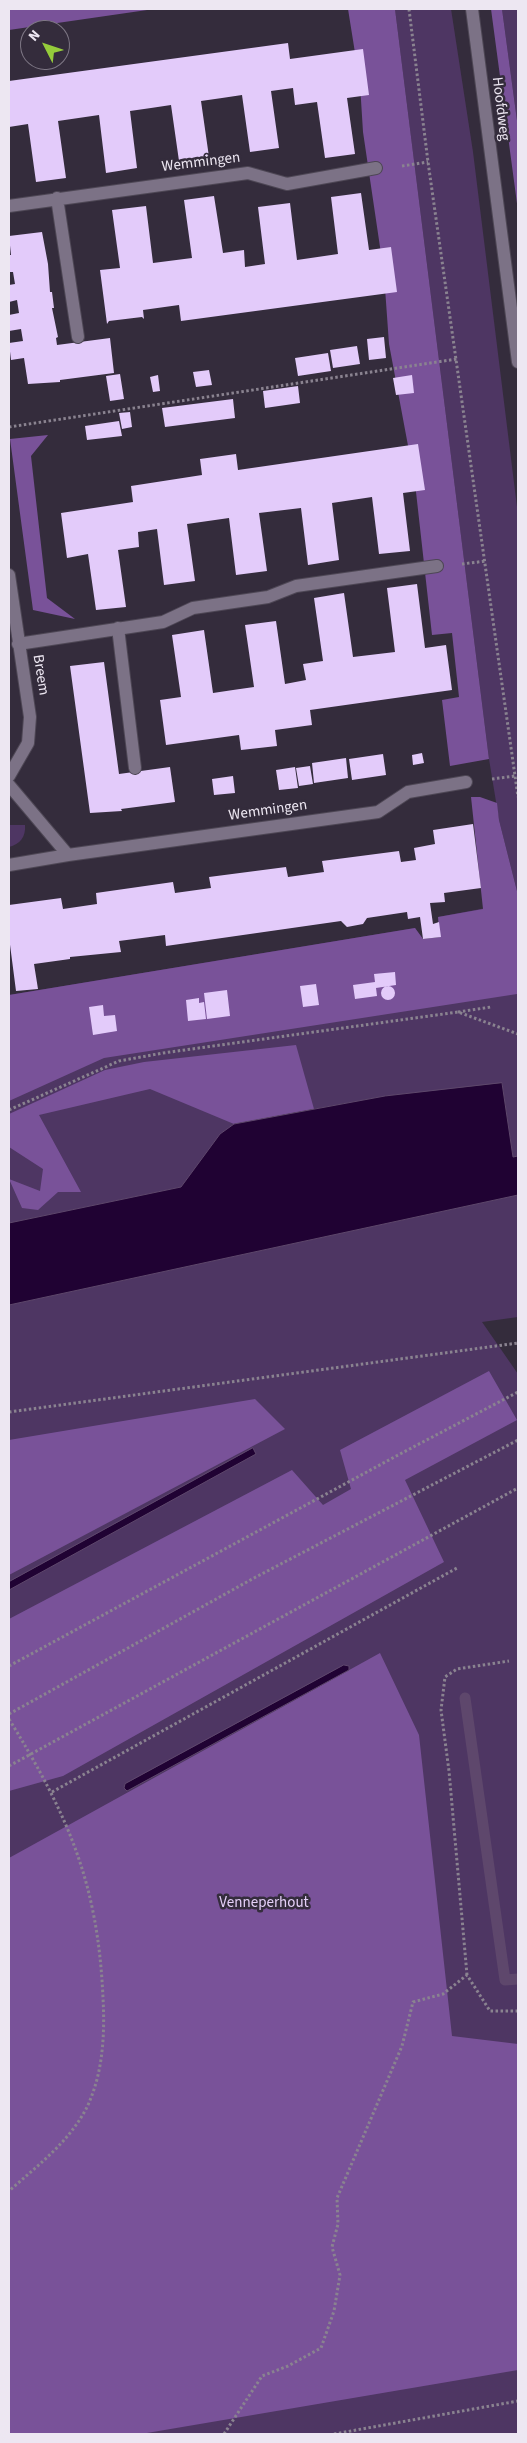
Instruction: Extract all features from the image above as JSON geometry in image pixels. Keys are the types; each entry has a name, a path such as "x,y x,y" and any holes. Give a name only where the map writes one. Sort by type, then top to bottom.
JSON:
{"street":[{"name":"Hoofdweg","path":"472,9 518,362"},
{"name":"Wemmingen","path":"9,206 248,173 286,184 376,168"},
{"path":"57,198 78,338"},
{"path":"18,644 163,622 193,608 268,597 296,586 436,566"},
{"name":"Breem","path":"9,575 30,717 28,742 9,776"},
{"path":"118,628 135,768"},
{"name":"Wemmingen","path":"9,865 68,855 378,812 408,792 466,782"},
{"path":"9,785 68,855"}],"path":[{"path":"409,9 428,162 518,797"},
{"path":"417,164 428,162"},
{"path":"9,427 457,359"},
{"path":"459,564 486,561"},
{"path":"9,1110 120,1061 163,1053 491,1007"},
{"path":"458,1012 518,1034"},
{"path":"9,1412 518,1343"},
{"path":"9,1666 518,1392"},
{"path":"9,1714 254,1578 518,1440"},
{"path":"9,1766 518,1488"},
{"path":"52,1792 457,1568"},
{"path":"509,1661 458,1669 445,1676 441,1710 449,1772 467,1975 490,2011 518,2011"},
{"path":"9,1719 52,1792 80,1858 92,1902 102,1972 103,2050 95,2084 86,2109 51,2155 9,2191"},
{"path":"224,2434 262,2376 288,2366 321,2348 334,2311 340,2275 332,2247 338,2224 337,2198 402,2046 413,2002 443,1994 467,1975"},
{"path":"334,2434 518,2401"}],"green space":[{"path":"9,9 154,9 70,21 20,20 20,28 9,30"},
{"path":"348,9 395,9 489,759 450,766 442,700 459,697 452,633 432,635 415,483 389,344 384,274 363,132 360,84"},
{"path":"395,9 451,9 473,152 518,515 518,895 499,820 489,759"},
{"path":"491,9 502,9 518,128 518,211"},
{"path":"502,9 517,9 518,128"},
{"path":"48,435 31,456 47,598 75,619 33,610 10,439"},
{"path":"471,797 480,797 497,803 499,820 518,895 517,994 104,1058 9,1101 9,995 415,928 423,939 440,937 438,917 483,909"},
{"path":"9,825 25,825 25,829 22,839 9,847"},
{"path":"518,902 518,1156 513,1157 502,1083 385,1096 264,1118 181,1187 9,1223 9,995 415,928 423,939 440,938 438,917"},
{"path":"296,1045 314,1109 234,1124 150,1089 39,1115 81,1192 58,1192 38,1210 22,1208 9,1179 40,1191 43,1169 9,1147 9,1114 105,1070 144,1062"},
{"name":"Venneperhout","path":"518,1195 518,1317 482,1322 518,1374 518,2434 9,2434 9,1305"},
{"path":"489,1371 517,1420 405,1480 444,1562 63,1776 9,1791 9,1619 292,1470 323,1505 351,1489 340,1450"},
{"path":"255,1399 285,1429 9,1575 9,1440"},
{"path":"380,1653 419,1735 452,2036 518,2044 518,2370 141,2434 9,2434 9,1858"}],"shaded area":[{"path":"502,1083 513,1157 518,1156 518,1195 9,1305 9,1223 181,1187 220,1134 234,1124 385,1096"},
{"path":"253,1448 256,1454 9,1590 9,1582"},
{"path":"344,1665 349,1666 349,1670 127,1791 124,1788 125,1784"}],"building":[{"path":"288,43 290,59 363,49 369,95 347,98 355,154 325,158 317,102 295,105 293,88 271,91 279,148 250,152 242,95 201,101 209,157 179,161 171,105 130,111 137,168 106,173 99,115 58,121 66,178 36,182 28,124 9,127 9,81"},
{"path":"361,193 369,250 391,247 397,292 181,321 179,305 143,310 144,319 142,317 109,321 107,324 100,270 120,268 112,210 146,206 153,263 192,258 184,200 214,196 223,253 244,250 245,267 265,264 258,207 290,203 297,260 338,254 331,197"},
{"path":"42,232 48,264 50,292 52,292 54,308 52,308 58,337 56,338 57,345 110,338 114,373 60,380 60,382 28,384 24,358 11,360 9,343 23,341 21,329 9,331 9,315 19,313 17,300 9,302 9,285 15,284 13,272 9,272 9,255 11,255 9,236"},
{"path":"384,337 386,358 369,360 367,339"},
{"path":"357,346 360,364 333,368 330,350"},
{"path":"328,353 331,371 298,376 295,358"},
{"path":"209,370 212,385 196,387 193,372"},
{"path":"120,374 124,399 110,401 106,376"},
{"path":"158,375 160,391 153,392 150,377"},
{"path":"412,375 414,393 396,395 393,378"},
{"path":"298,386 300,403 265,408 263,391"},
{"path":"233,399 235,418 165,427 162,408"},
{"path":"130,412 132,427 122,429 119,413"},
{"path":"119,421 122,436 87,440 85,426"},
{"path":"418,444 425,490 403,493 410,551 379,554 372,497 332,503 339,560 308,565 301,508 259,513 267,571 236,575 229,518 187,524 195,581 164,585 157,529 138,532 139,547 118,550 126,607 96,610 88,554 67,558 61,513 133,502 131,486 202,475 200,459 236,454 238,470"},
{"path":"417,584 425,648 446,645 452,690 310,710 312,725 275,730 277,746 241,750 239,735 166,745 160,700 181,697 172,635 204,630 213,693 254,687 245,625 276,621 285,684 306,680 303,664 323,661 314,598 344,593 353,657 395,652 387,588"},
{"path":"104,662 119,774 170,767 175,802 121,809 122,811 90,813 70,666"},
{"path":"422,753 424,763 413,765 412,755"},
{"path":"383,754 386,775 352,780 349,759"},
{"path":"346,758 348,778 314,783 312,763"},
{"path":"310,766 313,784 299,786 296,768"},
{"path":"295,767 298,788 279,790 276,770"},
{"path":"233,776 235,793 214,795 212,779"},
{"path":"473,824 481,888 444,893 445,902 430,903 433,924 439,922 441,937 423,939 420,917 408,919 407,912 367,918 363,924 347,927 341,921 166,946 165,935 119,941 121,952 70,957 70,959 34,964 38,989 16,991 9,937 9,905 61,898 63,909 97,904 96,893 173,882 175,893 211,888 209,877 286,867 288,877 324,872 322,861 399,851 401,862 416,860 414,848 435,844 433,830"},
{"path":"395,972 396,985 376,988 377,996 355,999 353,985 375,982 374,974"},
{"path":"316,984 319,1005 303,1007 300,986"},
{"path":"388,986 393,988 395,993 393,998 388,1000 383,998 381,993 383,988"},
{"path":"227,990 230,1016 207,1019 204,993"},
{"path":"199,998 199,1003 204,1002 206,1019 188,1021 186,1000"},
{"path":"103,1005 104,1016 115,1015 117,1031 93,1035 89,1007"}],"waterway":[{"path":"465,1698 505,1980 518,1979"}]}
